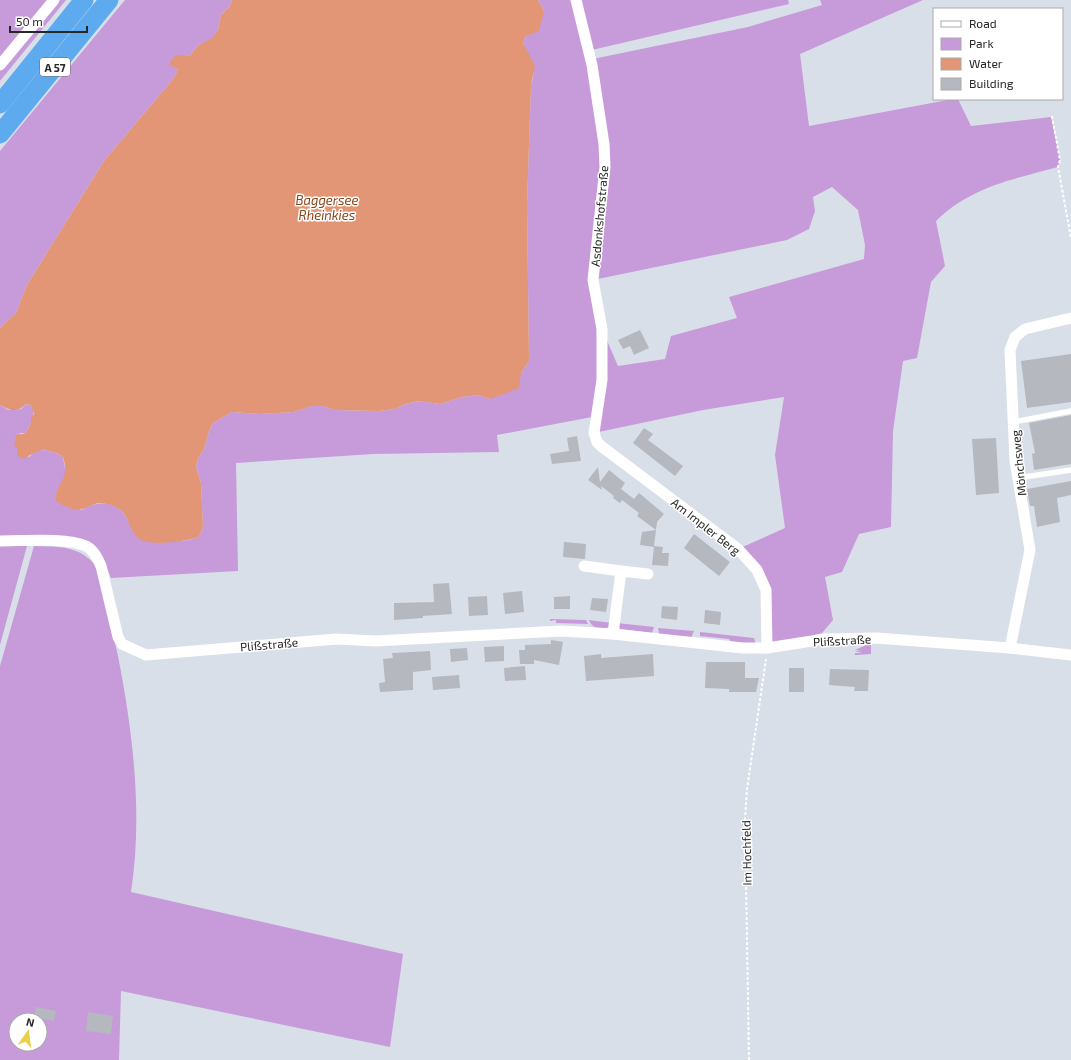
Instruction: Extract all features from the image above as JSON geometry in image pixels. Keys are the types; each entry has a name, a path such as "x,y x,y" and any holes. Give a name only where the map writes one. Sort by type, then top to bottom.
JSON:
{"highway":[{"name":"A 57","path":"0,104 84,0"},
{"name":"A 57","path":"0,134 109,0"}],"street":[{"path":"0,66 54,0"},
{"name":"Asdonkshofstraße","path":"576,0 592,65 604,144 605,167 593,280 602,329 602,380 594,433"},
{"name":"Mönchsweg","path":"1010,648 1030,550 1015,461 1010,350 1015,337 1025,329 1071,318"},
{"name":"Am Impler Berg","path":"594,433 597,442 601,446 732,545 757,570 766,590 767,648"},
{"name":"Plißstraße","path":"0,541 69,542 88,547 102,566 118,637 122,644 146,655 336,639 376,641 561,631 613,634 743,648 767,648 825,639 854,638 1010,648 1071,655"},
{"path":"584,566 648,574"},
{"path":"613,634 621,571"}],"lane":[{"path":"1013,422 1071,411"},
{"path":"1018,478 1071,470"}],"path":[{"path":"1052,116 1060,160 1058,167 1071,238"},
{"name":"Im Hochfeld","path":"749,1060 745,819 747,789 767,648"}],"green space":[{"path":"0,0 66,0 0,81"},
{"path":"125,0 232,0 230,6 221,15 218,30 212,39 199,45 189,56 168,63 178,69 174,78 104,161 27,285 16,313 0,328 0,151"},
{"path":"538,0 574,0 588,60 748,27 822,5 820,0 923,0 800,54 809,126 948,100 958,100 971,126 1051,117 1060,160 1058,167 1009,180 978,192 949,209 936,221 945,266 931,282 917,358 903,361 893,431 891,527 859,534 842,572 825,577 833,620 822,633 767,648 766,590 738,549 785,528 775,455 784,397 703,410 594,433 602,329 618,366 665,359 671,336 737,318 729,297 864,259 865,245 858,210 832,187 813,197 815,211 809,229 787,240 593,280 599,362 592,417 497,435 499,452 373,454 236,463 238,571 111,578 103,558 98,551 0,537 0,405 8,410 21,409 26,404 31,405 33,409 32,419 26,433 20,433 17,447 29,457 37,450 43,449 63,457 66,474 56,495 81,510 98,504 106,503 112,505 124,514 132,530 158,543 189,540 199,537 203,527 201,483 196,467 198,458 204,449 213,423 232,412 260,414 294,412 312,406 322,406 334,410 379,411 395,409 405,404 420,401 440,404 462,397 478,395 490,399 521,373 529,361 527,205 531,85 533,78 532,62 523,43 526,36 532,32 544,11"},
{"path":"581,0 788,0 789,4 592,50"},
{"path":"0,545 27,546 0,645"},
{"path":"34,546 61,547 76,551 90,560 97,567 116,645 128,714 135,774 135,863 131,892 403,954 390,1047 121,991 119,1060 0,1060 0,666"},
{"path":"550,619 586,620 588,624 556,623 556,620 550,621"},
{"path":"589,620 612,623 607,628 599,628 592,625"},
{"path":"617,623 654,627 652,633 620,629"},
{"path":"658,628 694,631 691,638 659,634"},
{"path":"700,632 754,638 756,645 732,643 729,639 700,636"},
{"path":"871,643 871,654 855,655 855,653 862,653 855,651 862,651 855,650"}],"water":[{"name":"Baggersee Rheinkies","path":"232,0 538,0 544,11 539,31 526,36 523,43 535,66 531,85 527,205 529,361 521,373 519,388 490,399 478,395 462,397 440,404 419,401 405,404 395,409 379,411 334,410 322,406 312,406 294,412 260,414 232,412 213,423 204,449 198,458 196,467 201,483 203,527 199,537 167,543 149,542 137,537 122,511 111,505 99,503 75,510 56,501 57,490 65,472 65,465 61,455 43,449 22,459 17,455 17,447 14,446 16,435 26,433 31,423 31,418 34,414 31,405 26,404 20,409 13,410 7,409 0,405 0,328 16,313 27,285 104,161 174,78 178,69 168,64 176,55 189,56 199,45 212,38 218,30 221,15 230,6"}],"building":[{"path":"640,330 649,348 634,355 630,346 623,349 618,340"},
{"path":"1071,354 1071,402 1027,408 1021,361"},
{"path":"1071,415 1071,464 1034,470 1032,454 1035,453 1029,423"},
{"path":"644,428 653,434 648,440 683,466 675,476 633,443"},
{"path":"577,436 581,461 552,464 550,454 569,451 567,438"},
{"path":"996,438 999,493 976,495 972,439"},
{"path":"598,467 600,482 609,470 625,483 621,489 634,499 639,493 664,514 657,522 656,530 637,516 639,513 622,500 620,503 613,498 614,496 601,486 602,490 588,480"},
{"path":"1071,481 1071,495 1057,498 1060,522 1037,527 1034,506 1030,506 1027,489"},
{"path":"656,530 654,546 663,547 662,553 669,553 668,566 652,565 654,547 640,545 642,532"},
{"path":"694,534 730,562 719,576 684,548"},
{"path":"564,542 586,544 585,559 563,557"},
{"path":"449,583 452,614 394,620 394,603 434,602 433,584"},
{"path":"522,591 524,612 505,614 503,593"},
{"path":"487,596 488,615 469,616 468,597"},
{"path":"570,596 570,609 554,609 554,597"},
{"path":"592,598 608,599 606,612 590,610"},
{"path":"662,606 678,607 677,620 661,618"},
{"path":"705,610 721,612 720,625 704,623"},
{"path":"551,640 563,642 559,665 534,660 534,664 520,664 519,650 525,650 525,645 551,644"},
{"path":"504,646 504,661 485,662 484,647"},
{"path":"467,648 468,660 451,662 450,649"},
{"path":"430,651 431,670 413,672 413,690 380,692 379,683 385,682 383,659 393,658 392,653"},
{"path":"601,654 601,658 653,654 654,676 586,681 584,656"},
{"path":"706,662 745,662 745,678 759,678 756,692 729,692 729,689 705,688"},
{"path":"525,666 526,680 505,681 504,668"},
{"path":"789,668 804,668 804,692 789,692"},
{"path":"830,669 869,670 868,691 854,691 855,687 829,685"},
{"path":"459,675 460,688 433,690 432,677"},
{"path":"36,1007 56,1011 54,1021 48,1020 48,1012 35,1012"},
{"path":"88,1012 113,1016 111,1034 86,1031"}]}
